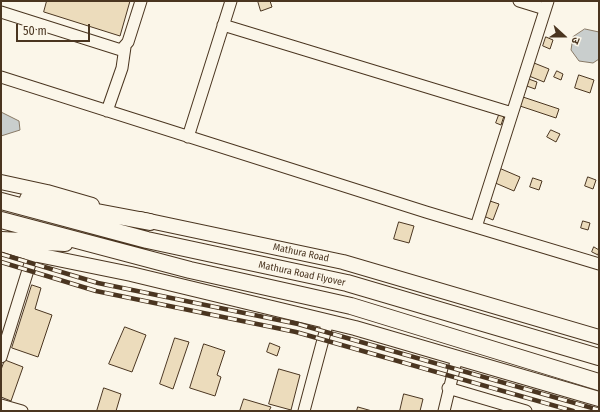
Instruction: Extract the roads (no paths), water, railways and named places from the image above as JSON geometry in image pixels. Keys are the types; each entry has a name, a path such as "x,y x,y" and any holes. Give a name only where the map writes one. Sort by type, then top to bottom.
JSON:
{"highway":[{"path":"1,196 23,198 150,222"},
{"name":"Mathura Road Flyover","path":"1,201 147,240 347,283 599,358"},
{"path":"1,220 92,244"},
{"path":"1,240 92,244"},
{"name":"Mathura Road Flyover","path":"92,244 190,270 351,306 599,382"}],"main road":[{"name":"Mathura Road","path":"1,182 47,192 150,222 343,262 599,336"},
{"path":"1,244 33,254 131,274 328,321 599,399"}],"street":[{"path":"107,111 122,68 125,47 141,1"},
{"path":"188,137 231,1"},
{"path":"476,227 546,5 519,1"},
{"path":"1,12 121,50 125,47"},
{"path":"223,25 512,113"},
{"path":"1,77 188,137 599,264"},
{"path":"1,357 33,254"},
{"path":"304,411 328,321"},
{"path":"444,411 448,388 457,357"},
{"path":"448,388 526,411"},
{"path":"1,405 22,411"}],"railway":[{"path":"1,254 98,283 298,324 599,410"},
{"path":"1,262 96,291 296,332 573,411"}]}
